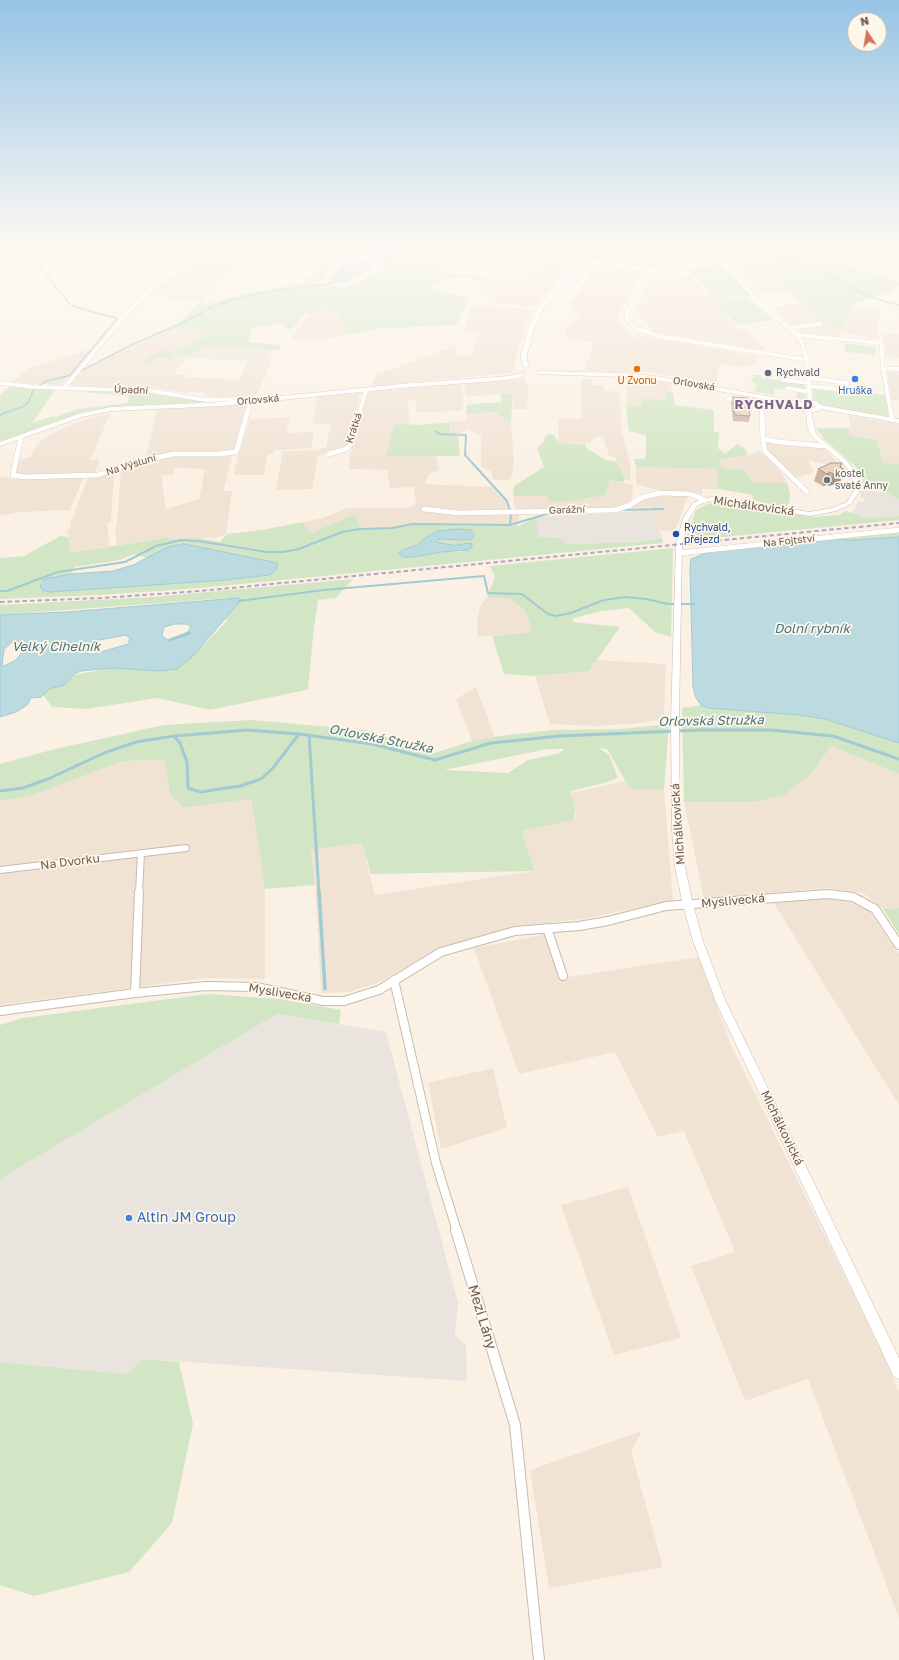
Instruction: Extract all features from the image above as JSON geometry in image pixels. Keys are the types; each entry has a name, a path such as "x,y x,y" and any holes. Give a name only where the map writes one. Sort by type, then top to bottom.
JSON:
{"main road":[{"path":"527,368 524,361 524,355 528,337 533,324"},
{"path":"522,375 520,370 527,368 536,369 534,375"},
{"name":"Orlovská","path":"0,444 80,415 97,411 130,407 201,405 251,401 509,378 522,375 624,375 656,378 800,404"},
{"path":"819,407 816,410 808,411 802,408 800,404 810,402 819,407 896,420"}],"street":[{"path":"64,388 118,324"},
{"path":"631,324 634,328 658,336 807,360"},
{"path":"786,324 797,334 802,342 807,360 810,402"},
{"path":"790,328 817,324"},
{"path":"797,334 881,341 883,368 896,420"},
{"path":"883,368 899,369"},
{"path":"783,380 848,390"},
{"name":"Úpadní","path":"0,383 35,387 151,391 206,400 262,400"},
{"path":"809,383 848,383"},
{"path":"787,388 810,392"},
{"name":"Krátká","path":"329,454 346,449 350,445 366,390"},
{"path":"728,399 761,398 763,442 765,451 807,492"},
{"name":"Na Výsluní","path":"21,437 12,476 25,478 98,475 139,461 168,455 219,454 235,452 251,401"},
{"name":"Michálkovická","path":"808,411 811,430 815,438 845,462 856,478 855,495 851,500 842,507 823,513 802,513 731,501 705,500 694,505 688,513 682,534 679,553 675,719 676,830 680,866 688,905 698,941 721,1002 899,1372"},
{"path":"764,439 779,442 824,446"},
{"name":"Garážní","path":"424,509 458,513 615,510 628,506 643,497 660,493 690,494 705,500"},
{"name":"Na Fojtství","path":"679,553 899,530"},
{"name":"Na Dvorku","path":"0,870 186,848"},
{"path":"135,993 141,853"},
{"name":"Myslivecká","path":"0,1011 135,993 206,986 256,987 323,1001 344,1001 379,990 441,952 515,931 608,921 666,906 828,894 853,897 875,910 899,945"},
{"path":"547,928 563,976"},
{"name":"Mezi Lány","path":"394,980 436,1164 515,1425 539,1660"}],"shaded area":[{"path":"301,324 343,324 348,335 313,341 291,339"},
{"path":"466,324 527,324 512,373 371,386 376,375 458,345 455,355 473,356 478,333 463,332"},
{"path":"571,324 623,324 634,338 644,336 758,356 757,363 741,367 720,364 718,367 717,384 643,371 642,373 585,371 593,342 564,338 567,327"},
{"path":"648,324 733,324 748,332 767,351 654,332"},
{"path":"792,324 832,324 841,331 840,337 802,333"},
{"path":"845,324 877,324 877,339 844,333"},
{"path":"173,329 207,331 204,337 173,353 163,350 145,364 159,358 172,359 175,354 188,355 174,374 186,375 185,377 239,380 248,361 253,361 255,358 272,359 256,397 211,397 206,396 202,392 187,393 132,386 131,388 69,386 77,374 135,344"},
{"path":"884,333 899,334 899,358 886,356"},
{"path":"206,346 272,349 268,358 255,358 253,361 186,358 188,355"},
{"path":"89,350 62,385 11,382 32,367"},
{"path":"887,371 899,372 899,400 892,401"},
{"path":"626,378 670,383 673,393 666,392 666,400 643,398 641,407 626,407"},
{"path":"524,379 528,388 527,409 513,409 513,393 466,397 464,384"},
{"path":"581,379 592,379 592,385 603,385 606,391 620,392 621,429 630,463 630,481 625,479 615,457 609,456 603,437 597,437 590,441 591,443 559,443 559,419 582,419"},
{"path":"460,384 463,398 462,411 417,412 416,400 408,400 409,424 394,423 386,456 436,456 439,470 430,474 424,484 492,487 507,503 508,509 431,512 519,514 519,526 413,525 359,529 356,516 311,533 303,522 323,518 348,508 408,508 416,504 414,487 390,488 387,470 349,469 350,455 368,392"},
{"path":"360,393 348,445 342,449 318,456 312,489 276,490 283,451 320,450 321,448 326,448 331,423 313,424 317,397"},
{"path":"249,404 235,449 229,452 146,458 157,410"},
{"path":"494,412 511,422 514,462 511,478 507,480 493,480 492,472 481,466 481,435 468,429 462,433 449,433 452,421 466,421 466,414"},
{"path":"110,414 90,460 100,460 94,474 20,476 15,473 19,460 31,457 34,449 43,439 59,430 92,417"},
{"path":"849,416 899,424 899,464 883,463 877,440 850,435"},
{"path":"290,417 286,433 314,432 311,448 275,450 273,454 267,455 264,475 234,475 239,451 250,419"},
{"path":"766,442 822,446 843,468 808,460 814,472 795,478 780,462 767,452"},
{"path":"760,451 777,466 787,483 755,483 743,469 722,468 719,460 748,455"},
{"path":"233,455 223,491 232,491 226,534 215,538 170,540 169,537 117,545 115,530 121,470 135,464 178,456","holes":["175,468 205,469 199,499 166,509 161,475 173,475"]},
{"path":"636,467 717,469 718,489 702,489 703,494 662,491 636,484"},
{"path":"114,472 111,522 107,523 110,546 70,553 67,530 70,529 71,522 88,477"},
{"path":"0,477 14,479 84,477 70,510 19,512 0,516"},
{"path":"610,480 633,485 632,501 612,508 516,511 513,496 548,496 548,500 606,495 605,493"},
{"path":"861,491 887,492 899,500 899,516 867,518 852,513 858,502 864,502 865,499 860,497"},
{"path":"654,495 688,496 675,530 660,531 652,507 632,508 632,505 639,500"},
{"path":"653,510 662,538 640,542 567,544 561,538 539,537 536,517"},
{"path":"487,597 511,599 526,612 532,632 478,637 477,623 480,607"},
{"path":"597,660 666,664 664,719 641,723 595,726 550,724 535,676 589,671"},
{"path":"476,687 495,737 472,741 456,699"},
{"path":"831,746 899,774 899,908 883,909 863,893 828,888 704,899 684,802 755,802 813,772"},
{"path":"164,760 170,794 184,808 251,799 265,889 265,979 206,978 0,1005 0,801 28,797 123,761"},
{"path":"625,781 630,789 664,789 673,901 582,919 515,927 436,950 380,982 348,992 321,993 315,885 311,850 362,843 375,895 534,871 522,831 576,819 575,806 570,793"},
{"path":"824,898 847,901 870,912 899,954 899,1105 773,902"},
{"path":"554,933 568,977 699,957 731,1045 880,1348 899,1392 899,1618 808,1379 745,1401 691,1266 735,1252 684,1131 658,1137 615,1052 519,1074 474,948"},
{"path":"277,1014 386,1032 458,1303 455,1335 466,1345 467,1381 143,1359 126,1374 0,1362 0,1179"},
{"path":"493,1068 507,1128 441,1149 428,1083"},
{"path":"628,1187 681,1338 614,1355 561,1205"},
{"path":"642,1431 631,1451 663,1567 549,1588 530,1470"}],"green space":[{"path":"178,324 275,324 252,328 249,342 281,345 279,350 206,346 188,355 175,354 172,359 159,358 145,364 142,363 150,356 163,350 173,353 204,337 207,331 173,329 131,345"},
{"path":"283,324 296,324 292,329 285,329"},
{"path":"343,324 456,324 375,329 348,335"},
{"path":"832,324 845,324 844,333"},
{"path":"845,343 876,347 875,355 845,352"},
{"path":"754,375 761,375 761,378 805,383 806,399 795,400 798,392 802,393 802,389 786,386 784,390 775,388 773,395 754,391 757,384 751,382"},
{"path":"10,386 56,389 32,423 54,416 56,417 77,409 127,403 129,396 84,392 84,390 149,392 214,402 118,406 86,411 0,441 0,395"},
{"path":"812,389 848,393 848,390 886,395 889,416 822,406 813,401"},
{"path":"666,392 673,393 675,405 714,410 714,432 719,432 718,448 725,454 737,444 744,448 748,455 719,460 722,468 743,469 755,483 787,483 790,493 789,503 785,507 769,504 752,500 753,495 718,489 717,469 636,467 634,459 644,459 646,455 646,435 629,431 626,407 641,406 643,398 666,400"},
{"path":"513,393 511,422 494,412 466,414 467,405 501,403 501,394"},
{"path":"451,422 449,433 458,434 460,456 386,456 394,423 418,425"},
{"path":"816,428 849,428 850,435 877,440 883,463 899,464 899,500 884,490 867,489 856,467 824,439"},
{"path":"553,434 559,443 586,444 586,448 606,460 617,462 625,479 623,482 610,480 605,493 606,495 570,501 548,501 547,496 513,496 514,486 544,467 537,448 543,443 546,435"},
{"path":"722,503 812,517 839,515 846,511 867,518 899,516 899,520 692,540 689,539 687,536 696,510 707,504"},
{"path":"354,515 356,516 360,529 413,525 519,526 536,517 539,537 561,538 567,544 640,542 662,538 663,543 200,588 101,595 0,599 0,558 24,556 62,535 68,538 70,553 169,537 170,540 197,538 220,542 227,534 262,530 303,522 311,533","holes":["471,530 463,540 438,539 436,542 451,545 468,543 472,544 472,547 461,552 441,552 413,557 399,553 417,545 437,531","184,544 278,563 270,575 226,580 50,592 40,584 43,580 49,578 72,574 74,567 120,560 134,554 147,558 168,547"]},
{"path":"899,532 899,537 854,540 836,539"},
{"path":"673,548 671,637 655,632 629,608 602,611 574,618 572,622 620,627 589,671 535,676 504,674 492,636 532,632 526,612 511,599 487,597 495,577 490,566"},
{"path":"353,579 336,598 318,600 308,689 210,710 158,698 86,709 52,707 43,695 49,689 64,685 73,675 113,668 159,671 194,655 227,621 227,616 231,611 229,598 0,615 0,605 152,597"},
{"path":"701,705 708,708 800,715 825,719 886,738 899,743 899,774 831,746 813,772 786,794 755,802 684,802 682,708"},
{"path":"251,720 365,730 434,753 472,741 500,736 552,730 621,729 669,724 664,789 630,789 607,749 599,748 609,755 618,778 571,791 570,792 575,806 574,820 522,831 534,871 371,874 362,843 311,850 315,885 265,889 251,799 184,808 170,794 164,760 123,761 28,797 0,801 0,764 51,750 164,725","holes":["547,749 565,749 557,754 528,760 508,773 444,770"]},
{"path":"899,908 899,934 883,909"},
{"path":"207,994 279,999 341,1010 339,1024 277,1014 0,1179 0,1025 23,1018"},
{"path":"143,1359 179,1362 193,1424 172,1523 129,1572 34,1596 0,1585 0,1362 126,1374"}],"water":[{"path":"459,529 471,530 474,533 474,537 472,539 463,540 438,539 436,542 451,545 472,544 472,547 468,550 441,552 413,557 403,557 399,553 417,545 422,540 437,531"},
{"name":"Dolní rybník","path":"899,537 899,743 825,719 800,715 708,708 701,705 696,698 693,687 691,559 708,552 836,539 854,540"},
{"path":"184,544 278,563 276,569 270,575 226,580 50,592 42,590 40,586 43,580 49,578 72,574 113,571 133,565 168,547"},
{"name":"Velký Cihelník","path":"239,598 241,600 194,655 177,669 159,671 113,668 81,671 74,674 64,685 49,689 41,697 31,698 27,705 16,712 0,717 0,615 67,612","holes":["174,624 187,624 191,627 185,636 168,640 162,636 164,627","126,635 130,639 128,644 94,654 87,654 94,641","17,641 25,645 16,660 2,666 4,649 12,642"]}],"building":[{"path":"733,397 748,398 750,416 735,415"},
{"path":"831,463 842,463 840,467 844,469 833,474 830,472 827,474 818,469"}],"waterway":[{"path":"70,375 112,324"},
{"path":"77,373 131,345 178,324"},
{"path":"2,414 24,406 29,401 33,391 38,386 47,381 70,375"},
{"path":"436,431 439,434 466,435 465,455 507,501 511,514 510,525"},
{"path":"619,510 663,509"},
{"path":"510,525 550,513"},
{"path":"0,591 7,591 58,572 125,562 156,546 181,540 198,541 267,552 283,552 299,549 342,532 360,529 393,528 412,524 510,525"},
{"path":"239,601 324,590 484,576 488,593 522,594 548,614 556,616 571,613 604,600 626,597 646,599 668,604 694,604"},
{"path":"170,640 189,633"},
{"path":"174,736 247,730 299,734"},
{"name":"Orlovská Stružka","path":"309,735 372,744 435,760 491,743 560,736 701,730 771,730 833,736 899,759"},
{"name":"Orlovská Stružka","path":"174,736 180,743 187,762 188,788 200,792 240,786 261,779 273,768 299,734"},
{"name":"Orlovská Stružka","path":"299,734 309,735"},
{"path":"309,735 319,893"},
{"name":"Orlovská Stružka","path":"0,791 23,788 48,779 104,753 136,742 174,736"},
{"path":"319,892 325,989"}],"railway":[{"path":"0,602 101,598 200,591 899,523"}],"place":[{"name":"U Zvonu","path":"637,369"},
{"name":"Rychvald","path":"768,373"},
{"name":"Hruška","path":"855,379"},
{"name":"kostel svaté Anny","path":"827,480"},
{"name":"Rychvald, přejezd","path":"676,534"},
{"name":"Altin JM Group","path":"129,1218"}],"district":[{"name":"RYCHVALD","path":"774,405"}]}
